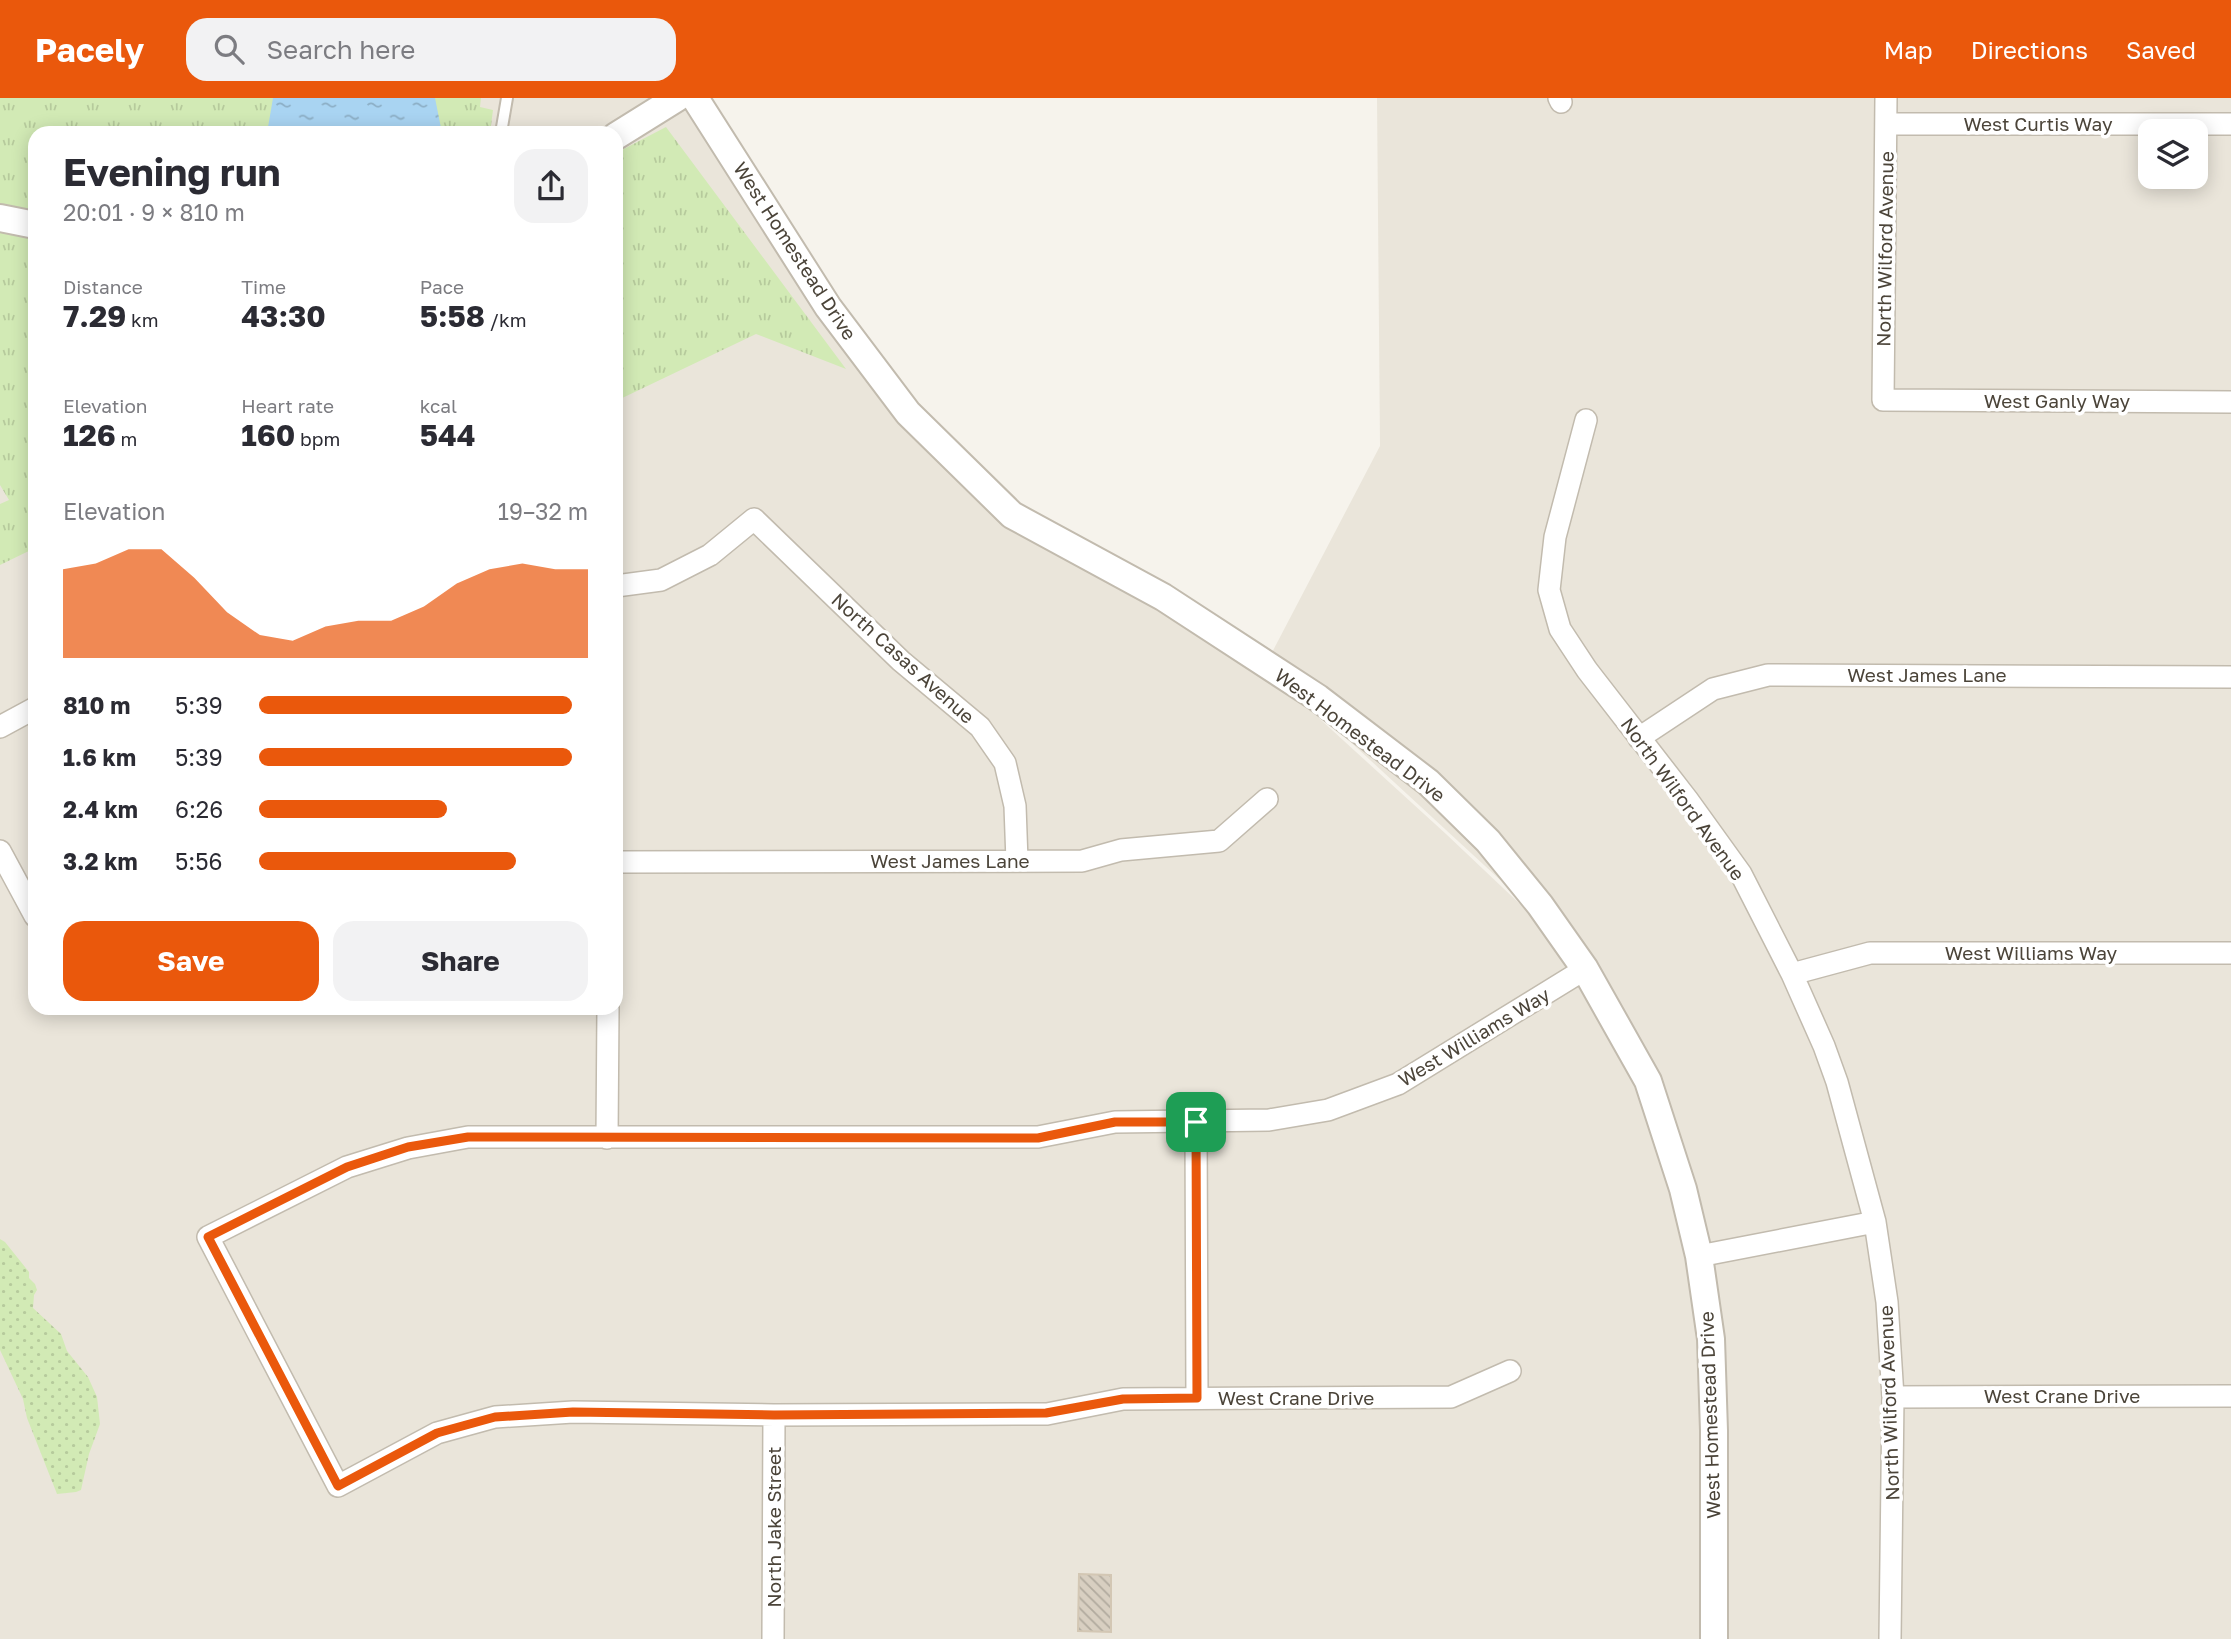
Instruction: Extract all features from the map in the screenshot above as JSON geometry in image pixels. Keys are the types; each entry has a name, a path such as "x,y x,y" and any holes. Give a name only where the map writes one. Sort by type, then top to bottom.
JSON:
{"street":[{"path":"623,132 677,98"},
{"name":"West Homestead Drive","path":"695,98 828,307 908,413 1012,515 1163,597 1318,698 1428,782 1488,841 1540,905 1585,969 1648,1081 1683,1189 1699,1256 1711,1339 1714,1639"},
{"name":"North Wilford Avenue","path":"1883,400 1886,98"},
{"name":"West Curtis Way","path":"1886,124 2231,124"},
{"path":"0,218 28,224"},
{"name":"West Ganly Way","path":"1883,400 2231,402"},
{"name":"North Wilford Avenue","path":"1586,420 1555,537 1549,590 1560,629 1587,670 1741,874 1792,974 1837,1082 1875,1222 1887,1302 1893,1397 1890,1639"},
{"name":"North Casas Avenue","path":"623,585 660,580 710,555 754,519 901,661 980,727 1004,763 1015,806 1017,861"},
{"name":"West James Lane","path":"1639,738 1713,689 1768,675 2231,677"},
{"path":"0,727 28,712"},
{"name":"West James Lane","path":"623,862 1082,861 1121,850 1219,841 1267,799"},
{"path":"0,851 28,903"},
{"name":"West Williams Way","path":"1792,974 1870,953 2231,953"},
{"name":"West Williams Way","path":"338,1486 208,1237 347,1167 408,1147 468,1137 1038,1138 1115,1122 1269,1120 1328,1110 1398,1084 1585,969"},
{"path":"607,1138 608,1015"},
{"path":"1196,1122 1197,1398"},
{"path":"1699,1256 1875,1222"},
{"name":"West Crane Drive","path":"338,1486 437,1433 495,1417 573,1412 774,1415 1046,1413 1123,1399 1451,1397 1510,1371"},
{"name":"West Crane Drive","path":"1893,1397 2231,1396"},
{"name":"North Jake Street","path":"774,1415 774,1639"}],"lane":[{"path":"502,126 507,98"}],"shaded area":[{"path":"0,98 695,98 798,260 976,480 1242,648 1560,942 1650,1111 1685,1237 1706,1341 1708,1639 0,1639"},
{"path":"1377,98 2231,98 2231,1639 1712,1639 1711,1339 1663,1128 1562,937 1266,664 1380,446"}],"green space":[{"path":"0,98 481,98 480,107 493,110 491,126 28,126 28,551 0,565 0,504 9,500 0,485"},
{"path":"666,127 846,369 756,334 623,398 623,149"},
{"path":"0,1239 29,1272 29,1278 35,1284 37,1290 33,1308 61,1334 67,1351 88,1377 97,1397 100,1424 89,1454 81,1490 76,1492 57,1494 27,1418 23,1399 0,1350"}],"water":[{"path":"273,98 435,98 441,126 268,126"}],"building":[{"path":"1079,1574 1111,1575 1111,1632 1078,1631"}],"route":[{"path":"1115,1122 1196,1122 1197,1398 1123,1399 1046,1413 774,1415 573,1412 495,1417 437,1433 338,1486 208,1237 347,1167 408,1147 468,1137 1038,1138 1115,1122"}]}
